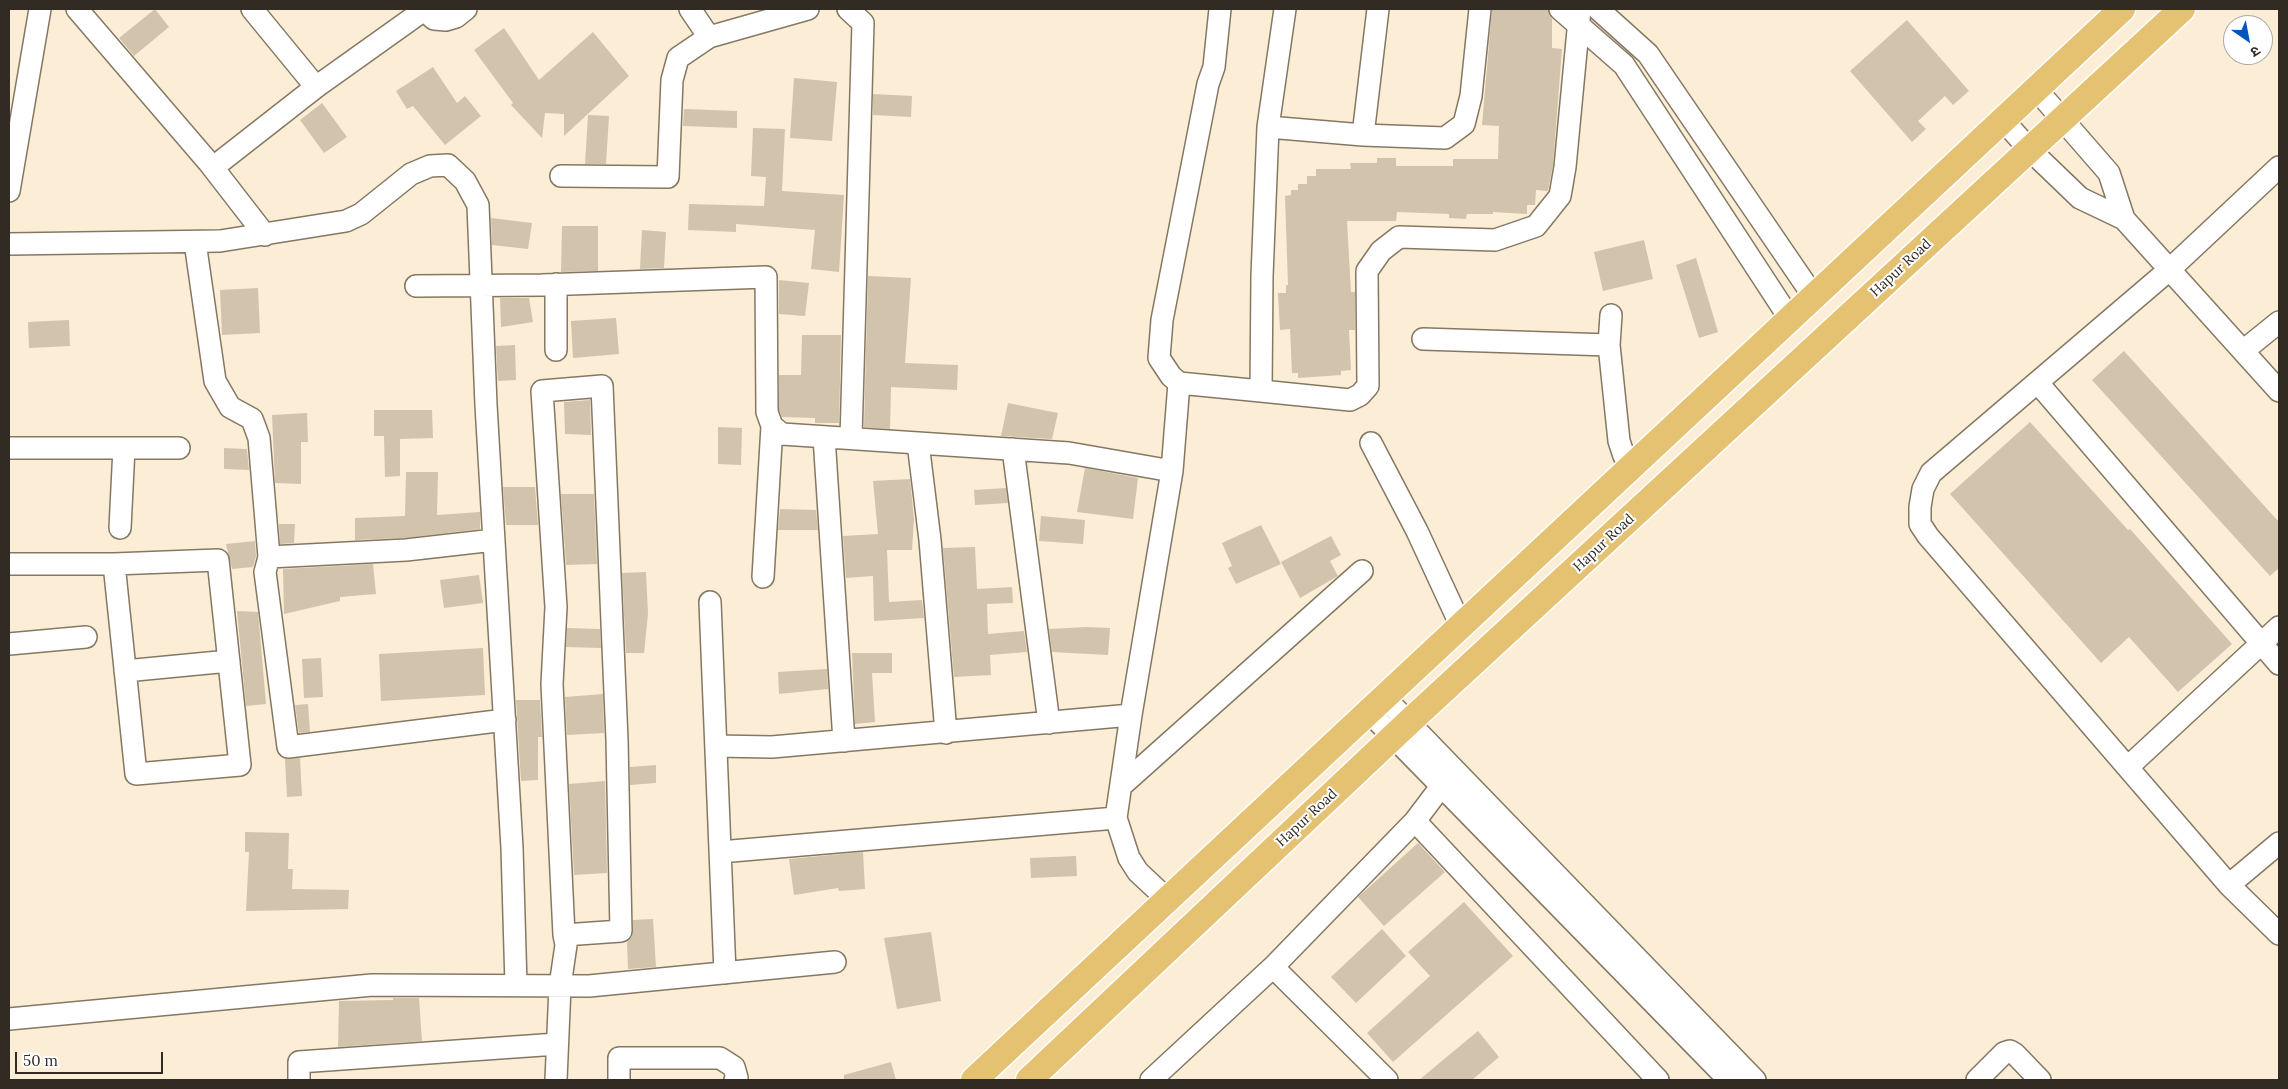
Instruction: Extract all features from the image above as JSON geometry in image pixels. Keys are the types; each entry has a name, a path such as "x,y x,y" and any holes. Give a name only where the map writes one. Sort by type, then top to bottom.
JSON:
{"main road":[{"path":"974,1080 2122,9"},
{"name":"Hapur Road","path":"1029,1080 1401,730 2182,9"}],"street":[{"path":"9,191 40,9"},
{"path":"252,9 316,87"},
{"path":"210,164 216,165 316,87 423,9 434,19 446,20 466,9"},
{"path":"690,9 708,37"},
{"path":"561,176 668,177 672,80 678,58 708,37 808,9"},
{"path":"848,9 863,23 851,438"},
{"path":"1220,9 1214,67 1208,84 1162,320 1159,358 1171,376 1179,383 1350,400 1360,395 1368,386 1367,271 1381,251 1399,237 1496,240 1536,226 1560,196 1580,17"},
{"path":"1261,392 1262,276 1268,127 1285,9"},
{"path":"1363,135 1378,9"},
{"path":"1268,127 1363,135 1445,138 1464,124 1472,96 1480,9"},
{"path":"1560,9 1580,17 1624,66 1790,320"},
{"path":"1598,9 1648,54 1814,297"},
{"path":"82,10 210,164 265,234"},
{"path":"2036,89 2109,173 2124,220"},
{"path":"2003,120 2029,149 2080,198 2124,220 2279,391"},
{"path":"9,244 220,241 346,221 361,214 411,174 430,166 448,165 466,180 478,205 494,540 512,848 516,985"},
{"path":"2279,167 2170,270 1932,473 1923,489 1920,524 1934,544 2229,884 2279,934"},
{"path":"1710,196 1734,179"},
{"path":"194,242 215,381 230,408 252,419 259,438 268,557 265,572 288,747 505,720"},
{"path":"416,286 481,286 766,277 767,412 772,426 764,577"},
{"path":"556,284 556,350"},
{"path":"1611,315 1609,345 1619,441 1624,456 1637,463"},
{"path":"2244,351 2279,322"},
{"path":"1423,339 1609,345"},
{"path":"1168,900 1138,872 1129,858 1116,818 1131,715 1172,471 1179,383"},
{"path":"2038,383 2279,664"},
{"path":"556,1080 560,986 566,945 564,935 552,684 556,607 542,391 602,386 618,740 621,931 564,935"},
{"path":"772,426 782,434 1069,453 1172,471"},
{"path":"824,436 844,741"},
{"path":"918,443 930,540 946,733"},
{"path":"1372,444 1417,531 1461,626"},
{"path":"9,448 179,448"},
{"path":"120,528 124,448"},
{"path":"1013,449 1049,723"},
{"path":"268,557 406,550 494,540"},
{"path":"9,564 114,564 218,560 240,765 136,774 114,564"},
{"path":"1121,786 1362,571"},
{"path":"710,602 724,973"},
{"path":"2128,767 2279,627"},
{"path":"9,644 86,637"},
{"path":"125,671 229,661"},
{"path":"1376,704 1401,730 1441,786 1729,1080"},
{"path":"716,746 772,747 946,733 1131,715"},
{"path":"1401,730 1455,768 1755,1080"},
{"path":"1151,1080 1273,967 1415,821 1455,768"},
{"path":"720,852 1116,818"},
{"path":"1415,821 1658,1080"},
{"path":"2229,884 2279,843"},
{"path":"9,1019 372,985 590,986 835,962"},
{"path":"1273,967 1388,1080"},
{"path":"299,1080 299,1062 558,1044"},
{"path":"1977,1080 2004,1053 2010,1051 2040,1080"},
{"path":"619,1080 619,1058 720,1058 734,1067 738,1078 735,1080"}],"building":[{"path":"155,9 169,27 134,56 119,38"},
{"path":"1492,9 1548,9 1552,19 1552,48 1562,49 1553,165 1548,191 1536,190 1535,205 1527,205 1527,214 1493,212 1493,214 1467,214 1466,219 1449,218 1449,214 1397,212 1396,221 1347,221 1351,292 1355,292 1355,330 1349,330 1351,370 1341,371 1341,375 1298,378 1298,373 1292,373 1290,329 1280,330 1278,293 1286,293 1286,285 1288,285 1285,196 1291,195 1291,190 1298,190 1298,184 1307,184 1307,176 1316,176 1316,169 1351,169 1350,163 1377,163 1377,158 1396,158 1396,166 1453,166 1453,159 1498,159 1499,126 1482,125"},
{"path":"1907,20 1969,91 1953,105 1945,96 1918,121 1926,129 1912,142 1850,71"},
{"path":"504,28 539,80 593,32 629,76 564,136 564,114 545,113 542,138 511,105 513,103 474,50"},
{"path":"433,67 457,103 465,96 481,116 445,145 413,106 407,109 396,91"},
{"path":"794,78 837,82 832,141 790,138"},
{"path":"873,94 912,96 911,117 873,115"},
{"path":"322,103 347,137 324,153 300,120"},
{"path":"684,109 737,111 737,128 683,126"},
{"path":"588,115 609,116 606,164 585,164"},
{"path":"753,128 785,129 782,191 844,195 839,272 811,269 815,230 736,224 736,232 688,230 689,204 764,206 766,177 751,176"},
{"path":"491,218 532,223 528,249 492,245"},
{"path":"562,226 598,226 598,271 561,272"},
{"path":"642,230 666,232 664,268 640,269"},
{"path":"1644,240 1653,279 1603,291 1594,252"},
{"path":"1696,258 1718,332 1699,338 1676,265"},
{"path":"868,276 911,278 905,363 958,365 957,390 891,387 890,429 864,427"},
{"path":"779,280 809,283 805,316 779,314"},
{"path":"258,288 260,333 222,335 220,290"},
{"path":"500,298 529,298 533,322 501,327"},
{"path":"616,318 619,354 573,358 571,321"},
{"path":"69,320 70,346 29,348 28,322"},
{"path":"802,335 841,335 839,423 815,423 815,418 782,417 779,410 779,375 801,375"},
{"path":"515,345 516,380 498,381 496,346"},
{"path":"2124,351 2279,522 2279,568 2270,576 2092,380"},
{"path":"590,400 591,435 565,434 564,402"},
{"path":"1008,403 1058,413 1052,439 1001,436"},
{"path":"374,410 432,410 433,438 400,439 400,476 385,477 384,436 374,436"},
{"path":"307,413 308,442 301,442 301,484 275,483 272,415"},
{"path":"2030,422 2128,530 2130,529 2232,644 2178,692 2129,637 2101,663 1950,494"},
{"path":"718,427 742,428 741,465 718,464"},
{"path":"224,448 247,449 249,470 224,469"},
{"path":"1085,468 1138,478 1133,519 1077,512"},
{"path":"406,472 438,472 437,515 480,512 480,529 405,538 355,540 355,518 405,516"},
{"path":"910,479 914,519 912,550 887,550 889,602 922,600 924,618 874,621 873,576 846,578 843,536 878,534 873,481"},
{"path":"503,487 535,487 538,525 506,525"},
{"path":"1006,488 1008,503 975,505 974,490"},
{"path":"561,494 594,494 597,564 566,565"},
{"path":"780,509 816,510 818,530 778,530"},
{"path":"1041,516 1085,520 1083,544 1039,541"},
{"path":"279,524 295,524 294,543 280,544"},
{"path":"1261,525 1281,564 1236,584 1228,568 1232,566 1222,543"},
{"path":"1331,536 1341,555 1330,561 1338,576 1300,598 1281,562"},
{"path":"255,541 256,556 253,567 232,569 226,544"},
{"path":"975,547 977,589 1012,587 1013,603 987,604 988,634 1024,631 1027,652 990,655 991,675 954,677 943,548"},
{"path":"373,564 376,594 340,597 340,601 284,614 283,569"},
{"path":"646,572 648,614 644,653 626,653 622,573"},
{"path":"479,575 483,603 444,608 440,580"},
{"path":"237,611 258,612 266,704 246,706"},
{"path":"567,628 600,629 601,648 566,647"},
{"path":"1110,628 1108,655 1052,652 1049,629"},
{"path":"483,648 485,695 381,701 379,654"},
{"path":"852,653 892,653 892,673 872,673 875,722 855,724"},
{"path":"321,658 323,697 304,698 302,659"},
{"path":"827,669 828,689 779,694 778,672"},
{"path":"603,694 604,733 567,735 565,697"},
{"path":"516,700 540,700 542,737 538,737 538,780 521,781"},
{"path":"308,704 310,732 299,733 295,705"},
{"path":"300,758 302,796 287,797 285,759"},
{"path":"656,765 656,783 630,785 630,767"},
{"path":"605,781 607,873 574,875 569,784"},
{"path":"245,832 289,833 288,869 293,869 292,889 349,890 348,909 246,911 249,852 245,852"},
{"path":"1418,843 1445,872 1384,926 1358,897"},
{"path":"863,852 865,889 839,891 838,888 794,895 789,859"},
{"path":"1076,856 1077,876 1031,878 1030,858"},
{"path":"1464,902 1513,956 1393,1062 1367,1033 1430,976 1408,952"},
{"path":"653,919 656,967 628,969 627,942 632,936 633,920"},
{"path":"1382,929 1406,956 1356,1003 1331,977"},
{"path":"931,932 941,1001 897,1009 884,938"},
{"path":"393,998 419,998 422,1041 338,1047 339,1001 393,1000"},
{"path":"1478,1031 1499,1057 1472,1080 1419,1080"},
{"path":"891,1062 896,1080 844,1080 844,1075"}]}
